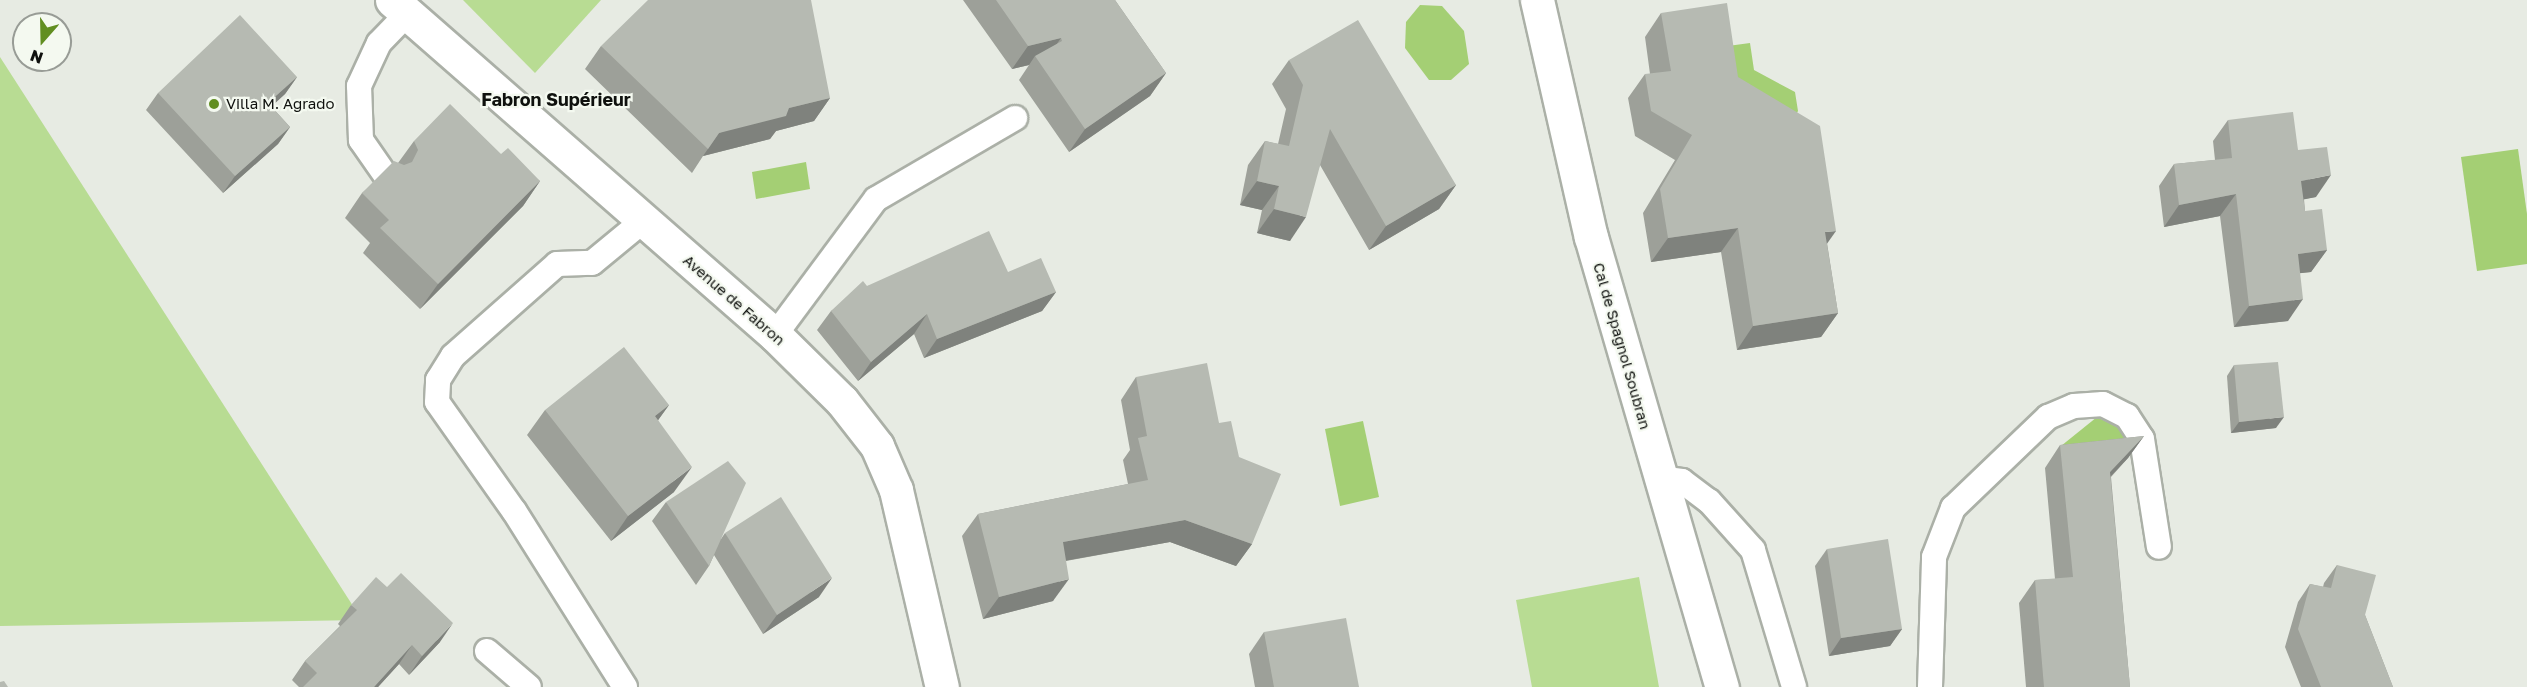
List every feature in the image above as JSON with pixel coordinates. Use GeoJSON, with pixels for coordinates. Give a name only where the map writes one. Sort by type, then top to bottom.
{"type":"FeatureCollection","features":[{"type":"Feature","properties":{"kind":"street","name":"Cal de Spagnol Soubran"},"geometry":{"type":"LineString","coordinates":[[1537,0],[1591,237],[1659,478],[1722,687]]}},
{"type":"Feature","properties":{"kind":"street","name":"Avenue de Fabron"},"geometry":{"type":"LineString","coordinates":[[400,7],[775,335],[842,401],[878,446],[909,531],[942,687]]}},
{"type":"Feature","properties":{"kind":"lane"},"geometry":{"type":"LineString","coordinates":[[386,177],[361,140],[358,86],[400,7]]}},
{"type":"Feature","properties":{"kind":"lane"},"geometry":{"type":"LineString","coordinates":[[775,335],[876,199],[1015,118]]}},
{"type":"Feature","properties":{"kind":"lane"},"geometry":{"type":"LineString","coordinates":[[625,687],[514,511],[437,402],[438,380],[453,356],[557,264],[592,263],[643,220]]}},
{"type":"Feature","properties":{"kind":"lane"},"geometry":{"type":"LineString","coordinates":[[1930,687],[1934,556],[1953,508],[2048,417],[2074,405],[2103,404],[2127,416],[2142,439],[2159,547]]}},
{"type":"Feature","properties":{"kind":"lane"},"geometry":{"type":"LineString","coordinates":[[1659,478],[1682,481],[1709,501],[1753,550],[1794,687]]}},
{"type":"Feature","properties":{"kind":"lane"},"geometry":{"type":"LineString","coordinates":[[487,651],[529,687]]}},
{"type":"Feature","properties":{"kind":"shaded area"},"geometry":{"type":"Polygon","coordinates":[[[463,0],[601,0],[535,73],[463,0]]]}},
{"type":"Feature","properties":{"kind":"shaded area"},"geometry":{"type":"Polygon","coordinates":[[[1420,5],[1442,6],[1464,31],[1469,64],[1451,80],[1429,80],[1405,48],[1406,22],[1420,5]]]}},
{"type":"Feature","properties":{"kind":"shaded area"},"geometry":{"type":"Polygon","coordinates":[[[1750,43],[1754,70],[1795,92],[1798,111],[1783,138],[1713,48],[1750,43]]]}},
{"type":"Feature","properties":{"kind":"shaded area"},"geometry":{"type":"Polygon","coordinates":[[[0,57],[362,620],[0,626],[0,57]]]}},
{"type":"Feature","properties":{"kind":"shaded area"},"geometry":{"type":"Polygon","coordinates":[[[2518,149],[2527,214],[2527,264],[2477,271],[2461,157],[2518,149]]]}},
{"type":"Feature","properties":{"kind":"shaded area"},"geometry":{"type":"Polygon","coordinates":[[[806,162],[810,189],[756,199],[752,172],[806,162]]]}},
{"type":"Feature","properties":{"kind":"shaded area"},"geometry":{"type":"Polygon","coordinates":[[[2097,417],[2130,433],[2126,458],[2061,446],[2097,417]]]}},
{"type":"Feature","properties":{"kind":"shaded area"},"geometry":{"type":"Polygon","coordinates":[[[1363,421],[1379,497],[1340,506],[1325,429],[1363,421]]]}},
{"type":"Feature","properties":{"kind":"shaded area"},"geometry":{"type":"Polygon","coordinates":[[[1639,577],[1659,687],[1532,687],[1516,600],[1639,577]]]}},
{"type":"Feature","properties":{"kind":"building"},"geometry":{"type":"Polygon","coordinates":[[[648,0],[811,0],[830,98],[789,108],[786,116],[719,133],[708,149],[601,46],[648,0]]]}},
{"type":"Feature","properties":{"kind":"building"},"geometry":{"type":"Polygon","coordinates":[[[996,0],[1115,0],[1166,73],[1085,129],[1035,56],[1062,41],[1061,38],[1028,46],[996,0]]]}},
{"type":"Feature","properties":{"kind":"building"},"geometry":{"type":"Polygon","coordinates":[[[1727,3],[1738,77],[1820,126],[1836,231],[1825,232],[1838,313],[1753,326],[1738,228],[1668,238],[1660,189],[1692,135],[1651,111],[1645,74],[1671,71],[1661,13],[1727,3]]]}},
{"type":"Feature","properties":{"kind":"building","name":"Villa M. Agrado"},"geometry":{"type":"Polygon","coordinates":[[[240,15],[297,77],[268,103],[290,127],[235,176],[158,93],[240,15]]]}},
{"type":"Feature","properties":{"kind":"building"},"geometry":{"type":"Polygon","coordinates":[[[1358,20],[1456,185],[1386,226],[1330,129],[1306,217],[1274,209],[1279,186],[1257,181],[1265,141],[1289,146],[1303,85],[1289,60],[1358,20]]]}},
{"type":"Feature","properties":{"kind":"building"},"geometry":{"type":"Polygon","coordinates":[[[450,104],[501,154],[508,148],[540,181],[438,284],[380,228],[389,220],[362,193],[394,161],[404,165],[412,162],[418,150],[414,141],[450,104]]]}},
{"type":"Feature","properties":{"kind":"building"},"geometry":{"type":"Polygon","coordinates":[[[2293,112],[2298,150],[2327,147],[2331,175],[2301,181],[2305,211],[2322,209],[2327,250],[2298,254],[2303,299],[2249,306],[2236,194],[2179,205],[2174,164],[2232,158],[2228,120],[2293,112]]]}},
{"type":"Feature","properties":{"kind":"building"},"geometry":{"type":"Polygon","coordinates":[[[989,231],[1008,272],[1041,258],[1056,292],[937,339],[927,314],[871,362],[831,311],[863,281],[867,286],[989,231]]]}},
{"type":"Feature","properties":{"kind":"building"},"geometry":{"type":"Polygon","coordinates":[[[624,347],[669,405],[655,416],[692,467],[628,516],[545,410],[624,347]]]}},
{"type":"Feature","properties":{"kind":"building"},"geometry":{"type":"Polygon","coordinates":[[[2278,362],[2284,417],[2239,422],[2234,365],[2278,362]]]}},
{"type":"Feature","properties":{"kind":"building"},"geometry":{"type":"Polygon","coordinates":[[[1207,363],[1219,423],[1231,421],[1239,457],[1281,474],[1252,544],[1185,520],[1063,542],[1069,579],[999,597],[978,514],[1148,480],[1138,438],[1147,436],[1136,377],[1207,363]]]}},
{"type":"Feature","properties":{"kind":"building"},"geometry":{"type":"Polygon","coordinates":[[[2144,436],[2110,472],[2130,687],[2044,687],[2035,580],[2073,577],[2060,445],[2144,436]]]}},
{"type":"Feature","properties":{"kind":"building"},"geometry":{"type":"Polygon","coordinates":[[[728,461],[746,483],[709,566],[666,502],[728,461]]]}},
{"type":"Feature","properties":{"kind":"building"},"geometry":{"type":"Polygon","coordinates":[[[781,497],[832,578],[777,615],[725,533],[781,497]]]}},
{"type":"Feature","properties":{"kind":"building"},"geometry":{"type":"Polygon","coordinates":[[[1888,539],[1902,629],[1841,638],[1827,549],[1888,539]]]}},
{"type":"Feature","properties":{"kind":"building"},"geometry":{"type":"Polygon","coordinates":[[[2337,565],[2376,575],[2365,615],[2393,687],[2321,687],[2298,629],[2310,584],[2331,588],[2337,565]]]}},
{"type":"Feature","properties":{"kind":"building"},"geometry":{"type":"Polygon","coordinates":[[[401,573],[453,623],[422,656],[412,645],[374,687],[303,687],[317,673],[305,661],[357,610],[351,605],[376,577],[387,587],[401,573]]]}},
{"type":"Feature","properties":{"kind":"building"},"geometry":{"type":"Polygon","coordinates":[[[1346,618],[1359,687],[1274,687],[1264,632],[1346,618]]]}},
{"type":"Feature","properties":{"kind":"building"},"geometry":{"type":"Polygon","coordinates":[[[4,681],[8,687],[0,687],[0,682],[4,681]]]}},
{"type":"Feature","properties":{"kind":"place","name":"Villa M. Agrado"},"geometry":{"type":"Point","coordinates":[214,104]}},
{"type":"Feature","properties":{"kind":"district","name":"Fabron Supérieur"},"geometry":{"type":"Point","coordinates":[556,99]}}]}
